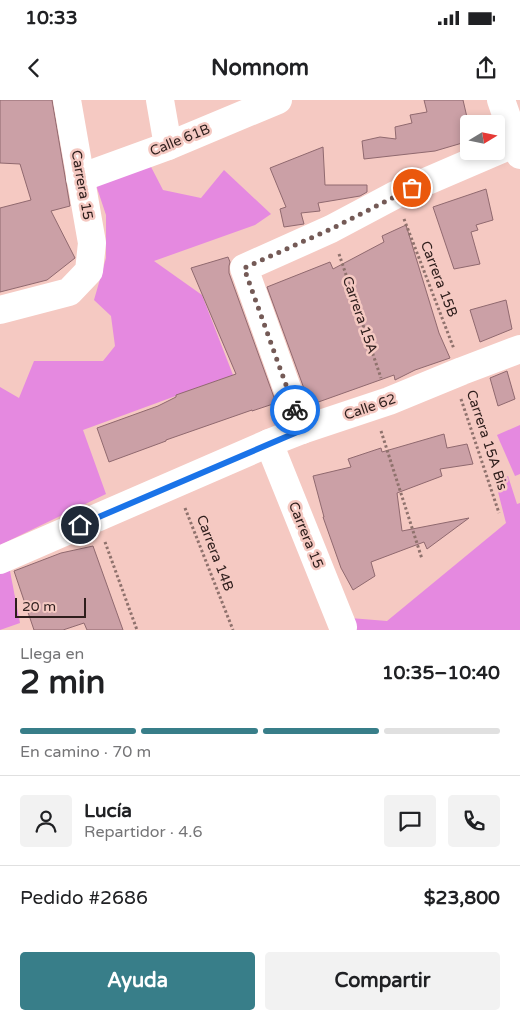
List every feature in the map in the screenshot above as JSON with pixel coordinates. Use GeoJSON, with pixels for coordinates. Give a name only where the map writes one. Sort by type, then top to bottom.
{"type":"FeatureCollection","features":[{"type":"Feature","properties":{"kind":"street","name":"Carrera 15"},"geometry":{"type":"LineString","coordinates":[[0,310],[69,292],[88,271],[92,242],[67,100]]}},
{"type":"Feature","properties":{"kind":"street"},"geometry":{"type":"LineString","coordinates":[[160,100],[168,146]]}},
{"type":"Feature","properties":{"kind":"street","name":"Calle 61B"},"geometry":{"type":"LineString","coordinates":[[80,178],[168,146],[278,100]]}},
{"type":"Feature","properties":{"kind":"street"},"geometry":{"type":"LineString","coordinates":[[302,430],[244,268],[331,229],[395,196],[518,149],[501,100]]}},
{"type":"Feature","properties":{"kind":"street","name":"Calle 62"},"geometry":{"type":"LineString","coordinates":[[0,560],[269,443],[381,404],[520,350]]}},
{"type":"Feature","properties":{"kind":"street","name":"Carrera 15"},"geometry":{"type":"LineString","coordinates":[[269,443],[343,627]]}},
{"type":"Feature","properties":{"kind":"path","name":"Carrera 15B"},"geometry":{"type":"LineString","coordinates":[[395,196],[458,373]]}},
{"type":"Feature","properties":{"kind":"path","name":"Carrera 15A"},"geometry":{"type":"LineString","coordinates":[[331,229],[381,404],[422,559]]}},
{"type":"Feature","properties":{"kind":"path","name":"Carrera 15A Bis"},"geometry":{"type":"LineString","coordinates":[[458,373],[499,513]]}},
{"type":"Feature","properties":{"kind":"path","name":"Carrera 14B"},"geometry":{"type":"LineString","coordinates":[[176,484],[233,630]]}},
{"type":"Feature","properties":{"kind":"path"},"geometry":{"type":"LineString","coordinates":[[96,518],[137,630]]}},
{"type":"Feature","properties":{"kind":"shaded area"},"geometry":{"type":"Polygon","coordinates":[[[149,163],[163,190],[201,198],[224,170],[271,214],[255,225],[154,261],[202,295],[233,375],[83,430],[106,494],[0,545],[0,387],[19,398],[34,361],[103,361],[115,346],[111,316],[94,300],[106,258],[106,215],[95,182],[149,163]]]}},
{"type":"Feature","properties":{"kind":"shaded area"},"geometry":{"type":"Polygon","coordinates":[[[520,425],[520,474],[515,476],[497,435],[520,425]]]}},
{"type":"Feature","properties":{"kind":"shaded area"},"geometry":{"type":"Polygon","coordinates":[[[508,476],[517,504],[520,503],[520,630],[352,630],[350,618],[387,621],[506,523],[496,484],[508,476]]]}},
{"type":"Feature","properties":{"kind":"shaded area"},"geometry":{"type":"Polygon","coordinates":[[[9,566],[20,623],[0,630],[0,570],[9,566]]]}},
{"type":"Feature","properties":{"kind":"building"},"geometry":{"type":"Polygon","coordinates":[[[0,100],[52,100],[70,206],[51,211],[75,258],[47,280],[0,292],[0,208],[31,200],[20,164],[0,163],[0,100]]]}},
{"type":"Feature","properties":{"kind":"building"},"geometry":{"type":"Polygon","coordinates":[[[424,100],[463,100],[466,115],[460,115],[460,144],[435,151],[364,159],[362,141],[380,137],[396,139],[395,127],[412,123],[410,115],[427,112],[424,100]]]}},
{"type":"Feature","properties":{"kind":"building"},"geometry":{"type":"Polygon","coordinates":[[[323,147],[325,185],[367,185],[367,192],[360,196],[318,203],[320,211],[301,213],[304,224],[284,227],[280,209],[286,207],[270,168],[323,147]]]}},
{"type":"Feature","properties":{"kind":"building"},"geometry":{"type":"Polygon","coordinates":[[[486,189],[493,220],[476,225],[478,230],[471,232],[480,264],[454,269],[433,207],[486,189]]]}},
{"type":"Feature","properties":{"kind":"building"},"geometry":{"type":"Polygon","coordinates":[[[406,225],[439,333],[450,358],[415,370],[395,380],[394,375],[310,405],[267,287],[330,262],[333,269],[384,242],[382,236],[406,225]]]}},
{"type":"Feature","properties":{"kind":"building"},"geometry":{"type":"Polygon","coordinates":[[[228,257],[230,262],[229,273],[276,403],[166,440],[109,462],[97,428],[158,406],[176,397],[176,395],[236,374],[191,268],[228,257]]]}},
{"type":"Feature","properties":{"kind":"building"},"geometry":{"type":"Polygon","coordinates":[[[506,300],[512,329],[480,342],[470,310],[506,300]]]}},
{"type":"Feature","properties":{"kind":"building"},"geometry":{"type":"Polygon","coordinates":[[[507,371],[515,399],[498,406],[490,378],[507,371]]]}},
{"type":"Feature","properties":{"kind":"building"},"geometry":{"type":"Polygon","coordinates":[[[444,434],[447,448],[467,444],[473,464],[440,469],[442,476],[397,493],[402,531],[469,518],[427,549],[424,542],[371,562],[375,576],[353,590],[341,568],[323,517],[313,476],[351,467],[348,459],[381,448],[382,452],[444,434]]]}},
{"type":"Feature","properties":{"kind":"building"},"geometry":{"type":"Polygon","coordinates":[[[93,546],[123,630],[87,630],[84,623],[63,630],[34,630],[14,571],[61,553],[93,546]]]}},
{"type":"Feature","properties":{"kind":"way so far"},"geometry":{"type":"LineString","coordinates":[[295,410],[244,268],[331,229],[412,188]]}},
{"type":"Feature","properties":{"kind":"route"},"geometry":{"type":"LineString","coordinates":[[80,525],[302,430],[295,410]]}}]}
